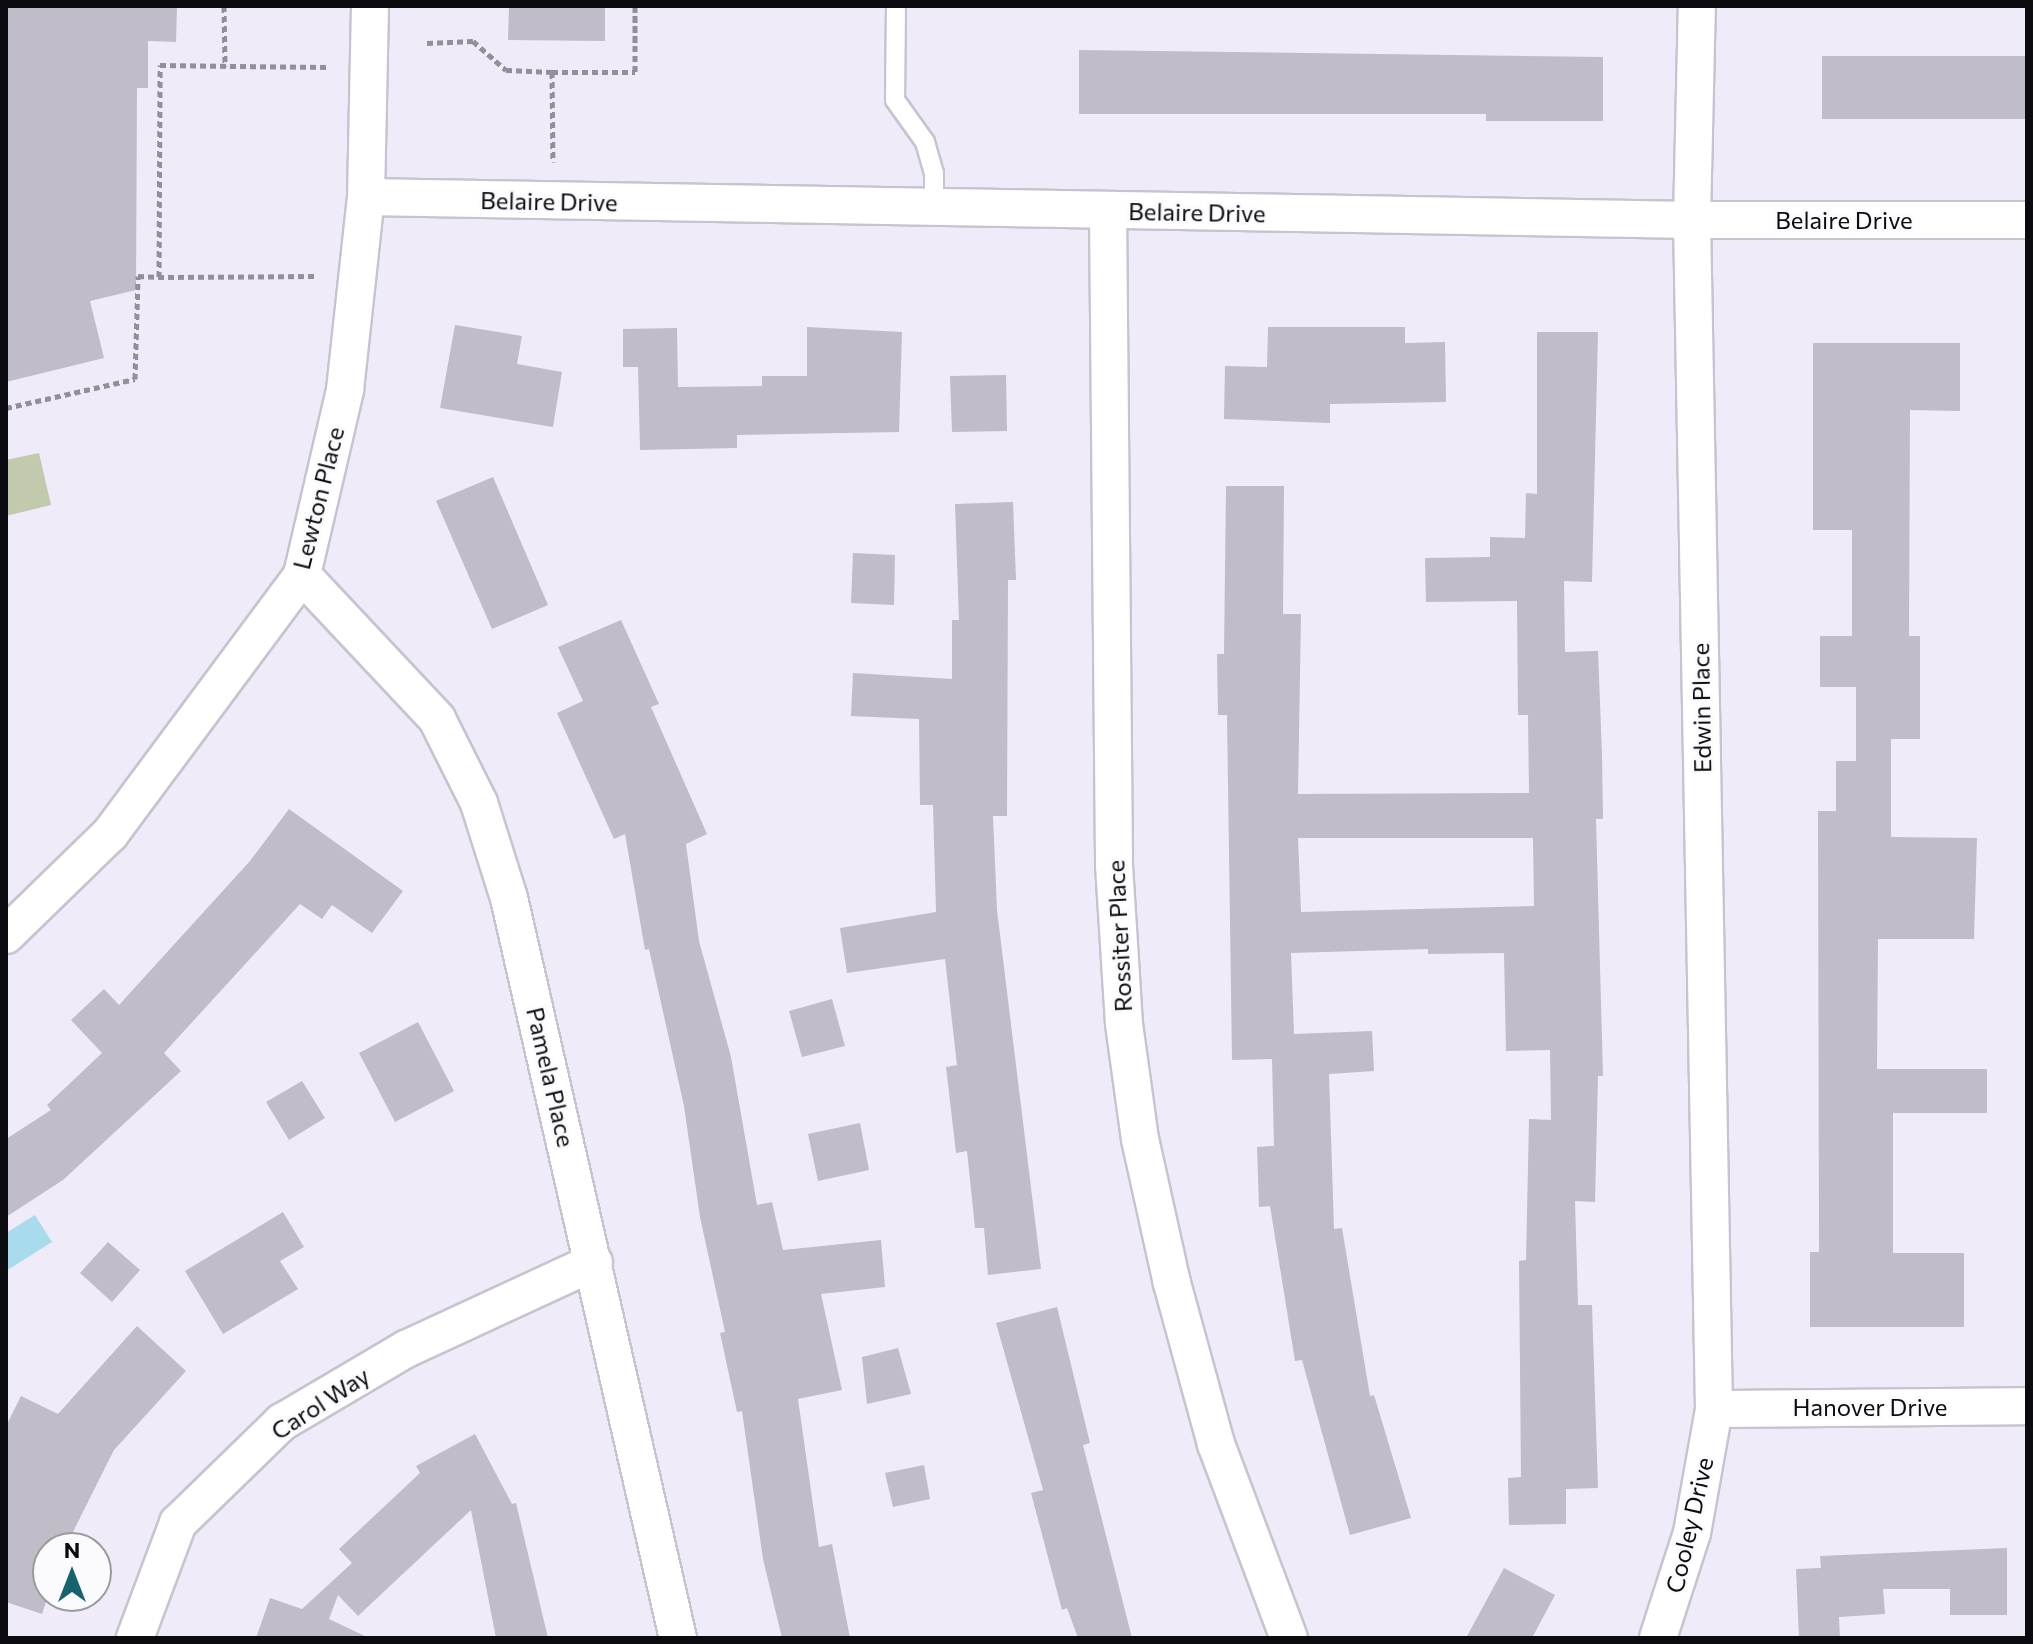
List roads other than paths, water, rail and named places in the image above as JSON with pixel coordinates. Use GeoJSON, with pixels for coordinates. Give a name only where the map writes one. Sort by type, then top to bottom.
{"type":"FeatureCollection","features":[{"type":"Feature","properties":{"kind":"street","name":"Lewton Place"},"geometry":{"type":"LineString","coordinates":[[6,935],[110,834],[302,575],[345,390],[366,197],[370,6]]}},
{"type":"Feature","properties":{"kind":"street","name":"Edwin Place"},"geometry":{"type":"LineString","coordinates":[[1697,6],[1692,220],[1714,1409]]}},
{"type":"Feature","properties":{"kind":"street","name":"Belaire Drive"},"geometry":{"type":"LineString","coordinates":[[366,197],[1692,220],[2027,220]]}},
{"type":"Feature","properties":{"kind":"street","name":"Rossiter Place"},"geometry":{"type":"LineString","coordinates":[[1108,211],[1114,865],[1124,1024],[1140,1139],[1172,1283],[1216,1444],[1289,1638]]}},
{"type":"Feature","properties":{"kind":"street","name":"Pamela Place"},"geometry":{"type":"LineString","coordinates":[[302,575],[437,719],[479,803],[509,898],[594,1262],[627,1432],[678,1638]]}},
{"type":"Feature","properties":{"kind":"street","name":"Carol Way"},"geometry":{"type":"LineString","coordinates":[[135,1638],[178,1523],[282,1422],[406,1349],[594,1262]]}},
{"type":"Feature","properties":{"kind":"street","name":"Hanover Drive"},"geometry":{"type":"LineString","coordinates":[[1714,1409],[2027,1406]]}},
{"type":"Feature","properties":{"kind":"street","name":"Cooley Drive"},"geometry":{"type":"LineString","coordinates":[[1658,1638],[1692,1533],[1714,1409]]}},
{"type":"Feature","properties":{"kind":"lane"},"geometry":{"type":"LineString","coordinates":[[896,6],[895,100],[925,142],[934,173],[934,208]]}},
{"type":"Feature","properties":{"kind":"water"},"geometry":{"type":"Polygon","coordinates":[[[35,1215],[52,1242],[6,1271],[6,1233],[35,1215]]]}}]}
